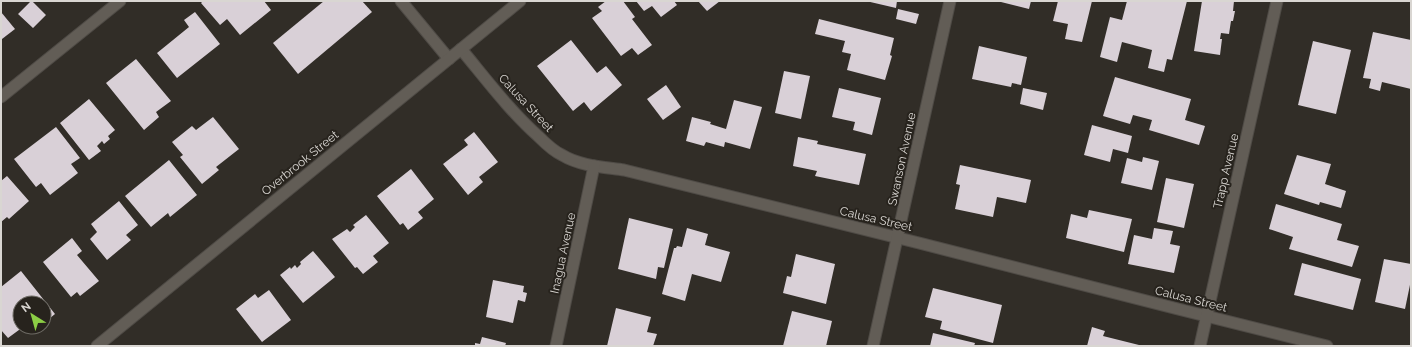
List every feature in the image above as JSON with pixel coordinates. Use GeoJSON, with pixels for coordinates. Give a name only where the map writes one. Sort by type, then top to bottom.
{"type":"FeatureCollection","features":[{"type":"Feature","properties":{"kind":"street"},"geometry":{"type":"LineString","coordinates":[[1,97],[120,1]]}},
{"type":"Feature","properties":{"kind":"street"},"geometry":{"type":"LineString","coordinates":[[401,1],[448,59]]}},
{"type":"Feature","properties":{"kind":"street","name":"Overbrook Street"},"geometry":{"type":"LineString","coordinates":[[97,346],[520,1]]}},
{"type":"Feature","properties":{"kind":"street","name":"Swanson Avenue"},"geometry":{"type":"LineString","coordinates":[[873,346],[950,1]]}},
{"type":"Feature","properties":{"kind":"street","name":"Trapp Avenue"},"geometry":{"type":"LineString","coordinates":[[1200,346],[1277,1]]}},
{"type":"Feature","properties":{"kind":"street","name":"Calusa Street"},"geometry":{"type":"LineString","coordinates":[[461,49],[520,119],[547,144],[562,155],[594,166],[624,170],[1327,346]]}},
{"type":"Feature","properties":{"kind":"street","name":"Inagua Avenue"},"geometry":{"type":"LineString","coordinates":[[556,346],[594,166]]}},
{"type":"Feature","properties":{"kind":"building"},"geometry":{"type":"Polygon","coordinates":[[[29,1],[32,1],[46,15],[33,28],[18,14],[30,2],[29,1]]]}},
{"type":"Feature","properties":{"kind":"building"},"geometry":{"type":"Polygon","coordinates":[[[203,1],[264,1],[271,10],[240,35],[227,19],[220,25],[201,3],[203,1]]]}},
{"type":"Feature","properties":{"kind":"building"},"geometry":{"type":"Polygon","coordinates":[[[324,1],[362,1],[372,12],[298,74],[273,43],[324,1]]]}},
{"type":"Feature","properties":{"kind":"building"},"geometry":{"type":"Polygon","coordinates":[[[606,1],[623,1],[635,17],[632,19],[652,45],[638,55],[632,48],[621,56],[592,18],[602,11],[598,7],[606,1]]]}},
{"type":"Feature","properties":{"kind":"building"},"geometry":{"type":"Polygon","coordinates":[[[636,1],[674,1],[677,5],[661,17],[652,6],[644,11],[636,1]]]}},
{"type":"Feature","properties":{"kind":"building"},"geometry":{"type":"Polygon","coordinates":[[[698,1],[720,1],[707,11],[698,1]]]}},
{"type":"Feature","properties":{"kind":"building"},"geometry":{"type":"Polygon","coordinates":[[[866,1],[897,1],[896,8],[866,1]]]}},
{"type":"Feature","properties":{"kind":"building"},"geometry":{"type":"Polygon","coordinates":[[[997,1],[1031,1],[1029,9],[997,1]]]}},
{"type":"Feature","properties":{"kind":"building"},"geometry":{"type":"Polygon","coordinates":[[[1058,1],[1092,1],[1082,42],[1065,39],[1068,24],[1053,21],[1058,1]]]}},
{"type":"Feature","properties":{"kind":"building"},"geometry":{"type":"Polygon","coordinates":[[[1127,1],[1187,1],[1172,60],[1167,59],[1164,72],[1148,68],[1152,50],[1122,42],[1117,62],[1100,57],[1110,17],[1122,20],[1127,1]]]}},
{"type":"Feature","properties":{"kind":"building"},"geometry":{"type":"Polygon","coordinates":[[[1202,1],[1234,1],[1233,11],[1235,11],[1233,21],[1231,21],[1229,34],[1221,33],[1220,39],[1222,39],[1220,55],[1194,51],[1202,1]]]}},
{"type":"Feature","properties":{"kind":"building"},"geometry":{"type":"Polygon","coordinates":[[[898,9],[919,14],[916,24],[896,19],[898,9]]]}},
{"type":"Feature","properties":{"kind":"building"},"geometry":{"type":"Polygon","coordinates":[[[1,12],[15,29],[2,39],[1,38],[1,12]]]}},
{"type":"Feature","properties":{"kind":"building"},"geometry":{"type":"Polygon","coordinates":[[[195,12],[220,44],[177,78],[157,53],[189,27],[184,20],[195,12]]]}},
{"type":"Feature","properties":{"kind":"building"},"geometry":{"type":"Polygon","coordinates":[[[819,19],[894,38],[890,55],[892,56],[885,80],[847,70],[851,54],[842,52],[845,41],[815,34],[819,19]]]}},
{"type":"Feature","properties":{"kind":"building"},"geometry":{"type":"Polygon","coordinates":[[[1373,32],[1411,40],[1411,89],[1382,82],[1380,91],[1369,88],[1371,79],[1363,78],[1373,32]]]}},
{"type":"Feature","properties":{"kind":"building"},"geometry":{"type":"Polygon","coordinates":[[[571,40],[597,73],[606,66],[622,85],[591,111],[584,102],[573,111],[537,66],[571,40]]]}},
{"type":"Feature","properties":{"kind":"building"},"geometry":{"type":"Polygon","coordinates":[[[1313,41],[1351,50],[1336,114],[1298,105],[1313,41]]]}},
{"type":"Feature","properties":{"kind":"building"},"geometry":{"type":"Polygon","coordinates":[[[979,46],[1027,57],[1021,85],[1012,83],[1011,87],[972,79],[979,46]]]}},
{"type":"Feature","properties":{"kind":"building"},"geometry":{"type":"Polygon","coordinates":[[[136,59],[171,101],[156,112],[159,117],[144,130],[106,83],[136,59]]]}},
{"type":"Feature","properties":{"kind":"building"},"geometry":{"type":"Polygon","coordinates":[[[784,71],[810,76],[801,119],[775,113],[784,71]]]}},
{"type":"Feature","properties":{"kind":"building"},"geometry":{"type":"Polygon","coordinates":[[[1115,77],[1191,99],[1185,120],[1205,126],[1199,145],[1149,130],[1152,120],[1133,115],[1130,124],[1103,116],[1115,77]]]}},
{"type":"Feature","properties":{"kind":"building"},"geometry":{"type":"Polygon","coordinates":[[[666,85],[681,107],[663,120],[647,99],[666,85]]]}},
{"type":"Feature","properties":{"kind":"building"},"geometry":{"type":"Polygon","coordinates":[[[839,88],[881,98],[872,135],[853,130],[855,122],[832,117],[839,88]]]}},
{"type":"Feature","properties":{"kind":"building"},"geometry":{"type":"Polygon","coordinates":[[[1023,88],[1047,93],[1043,110],[1020,104],[1023,88]]]}},
{"type":"Feature","properties":{"kind":"building"},"geometry":{"type":"Polygon","coordinates":[[[89,99],[115,130],[108,136],[110,139],[104,144],[102,141],[97,146],[101,151],[89,160],[60,123],[89,99]]]}},
{"type":"Feature","properties":{"kind":"building"},"geometry":{"type":"Polygon","coordinates":[[[734,100],[762,107],[750,149],[725,142],[724,147],[706,142],[704,146],[686,141],[692,117],[711,122],[710,124],[726,129],[734,100]]]}},
{"type":"Feature","properties":{"kind":"building"},"geometry":{"type":"Polygon","coordinates":[[[213,117],[239,149],[216,167],[219,170],[202,184],[180,157],[183,155],[172,142],[192,126],[196,130],[213,117]]]}},
{"type":"Feature","properties":{"kind":"building"},"geometry":{"type":"Polygon","coordinates":[[[1092,125],[1132,136],[1128,153],[1113,149],[1110,162],[1084,155],[1092,125]]]}},
{"type":"Feature","properties":{"kind":"building"},"geometry":{"type":"Polygon","coordinates":[[[56,127],[80,158],[71,164],[78,173],[50,195],[41,183],[36,187],[14,159],[56,127]]]}},
{"type":"Feature","properties":{"kind":"building"},"geometry":{"type":"Polygon","coordinates":[[[474,132],[498,162],[479,177],[483,182],[468,195],[443,164],[468,145],[464,140],[474,132]]]}},
{"type":"Feature","properties":{"kind":"building"},"geometry":{"type":"Polygon","coordinates":[[[798,137],[818,141],[817,144],[866,154],[859,185],[815,176],[817,171],[793,166],[798,137]]]}},
{"type":"Feature","properties":{"kind":"building"},"geometry":{"type":"Polygon","coordinates":[[[1297,155],[1331,164],[1325,184],[1346,191],[1341,208],[1320,202],[1319,205],[1284,194],[1297,155]]]}},
{"type":"Feature","properties":{"kind":"building"},"geometry":{"type":"Polygon","coordinates":[[[1143,157],[1159,161],[1152,190],[1121,183],[1127,158],[1142,162],[1143,157]]]}},
{"type":"Feature","properties":{"kind":"building"},"geometry":{"type":"Polygon","coordinates":[[[169,160],[197,195],[170,217],[168,213],[151,227],[125,196],[169,160]]]}},
{"type":"Feature","properties":{"kind":"building"},"geometry":{"type":"Polygon","coordinates":[[[960,165],[1031,180],[1026,203],[997,197],[993,217],[955,209],[960,185],[956,184],[960,165]]]}},
{"type":"Feature","properties":{"kind":"building"},"geometry":{"type":"Polygon","coordinates":[[[411,169],[434,199],[418,212],[423,218],[408,230],[403,223],[400,225],[377,196],[411,169]]]}},
{"type":"Feature","properties":{"kind":"building"},"geometry":{"type":"Polygon","coordinates":[[[7,176],[29,201],[9,219],[7,217],[1,222],[1,181],[7,176]]]}},
{"type":"Feature","properties":{"kind":"building"},"geometry":{"type":"Polygon","coordinates":[[[1166,178],[1194,184],[1184,228],[1157,222],[1166,178]]]}},
{"type":"Feature","properties":{"kind":"building"},"geometry":{"type":"Polygon","coordinates":[[[119,201],[138,225],[126,235],[131,240],[107,260],[90,239],[97,232],[91,224],[119,201]]]}},
{"type":"Feature","properties":{"kind":"building"},"geometry":{"type":"Polygon","coordinates":[[[1276,204],[1342,224],[1337,240],[1359,246],[1352,267],[1289,249],[1293,237],[1269,229],[1276,204]]]}},
{"type":"Feature","properties":{"kind":"building"},"geometry":{"type":"Polygon","coordinates":[[[1089,210],[1132,219],[1124,252],[1066,238],[1071,214],[1087,218],[1089,210]]]}},
{"type":"Feature","properties":{"kind":"building"},"geometry":{"type":"Polygon","coordinates":[[[366,215],[389,243],[373,256],[378,262],[363,274],[357,267],[355,268],[332,239],[347,229],[350,232],[355,227],[353,225],[366,215]]]}},
{"type":"Feature","properties":{"kind":"building"},"geometry":{"type":"Polygon","coordinates":[[[629,218],[673,229],[664,268],[658,267],[656,279],[618,269],[629,218]]]}},
{"type":"Feature","properties":{"kind":"building"},"geometry":{"type":"Polygon","coordinates":[[[687,228],[708,234],[705,245],[730,252],[721,282],[692,274],[685,301],[662,294],[674,248],[677,246],[682,247],[687,228]]]}},
{"type":"Feature","properties":{"kind":"building"},"geometry":{"type":"Polygon","coordinates":[[[1154,228],[1173,231],[1170,244],[1180,246],[1174,273],[1128,264],[1134,235],[1152,239],[1154,228]]]}},
{"type":"Feature","properties":{"kind":"building"},"geometry":{"type":"Polygon","coordinates":[[[72,238],[82,251],[77,255],[99,281],[80,296],[77,292],[71,297],[43,262],[72,238]]]}},
{"type":"Feature","properties":{"kind":"building"},"geometry":{"type":"Polygon","coordinates":[[[313,251],[335,277],[303,303],[280,275],[290,267],[291,269],[295,265],[297,268],[301,264],[300,262],[313,251]]]}},
{"type":"Feature","properties":{"kind":"building"},"geometry":{"type":"Polygon","coordinates":[[[796,254],[835,264],[826,304],[783,293],[787,276],[791,277],[796,254]]]}},
{"type":"Feature","properties":{"kind":"building"},"geometry":{"type":"Polygon","coordinates":[[[1384,259],[1411,264],[1411,280],[1405,309],[1375,302],[1384,259]]]}},
{"type":"Feature","properties":{"kind":"building"},"geometry":{"type":"Polygon","coordinates":[[[1302,263],[1361,279],[1353,310],[1294,295],[1302,263]]]}},
{"type":"Feature","properties":{"kind":"building"},"geometry":{"type":"Polygon","coordinates":[[[21,271],[40,295],[12,295],[12,335],[8,338],[1,330],[1,287],[21,271]]]}},
{"type":"Feature","properties":{"kind":"building"},"geometry":{"type":"Polygon","coordinates":[[[493,280],[524,286],[523,292],[527,293],[525,302],[518,300],[513,323],[486,317],[493,280]]]}},
{"type":"Feature","properties":{"kind":"building"},"geometry":{"type":"Polygon","coordinates":[[[933,288],[1002,305],[993,343],[940,329],[942,321],[925,317],[933,288]]]}},
{"type":"Feature","properties":{"kind":"building"},"geometry":{"type":"Polygon","coordinates":[[[269,290],[291,320],[262,342],[236,309],[255,294],[258,298],[269,290]]]}},
{"type":"Feature","properties":{"kind":"building"},"geometry":{"type":"Polygon","coordinates":[[[616,308],[651,317],[647,332],[657,334],[653,346],[607,346],[616,308]]]}},
{"type":"Feature","properties":{"kind":"building"},"geometry":{"type":"Polygon","coordinates":[[[792,311],[832,321],[826,346],[783,346],[792,311]]]}},
{"type":"Feature","properties":{"kind":"building"},"geometry":{"type":"Polygon","coordinates":[[[1092,327],[1105,331],[1103,336],[1143,346],[1087,346],[1092,327]]]}},
{"type":"Feature","properties":{"kind":"building"},"geometry":{"type":"Polygon","coordinates":[[[933,333],[975,343],[974,346],[930,346],[933,333]]]}},
{"type":"Feature","properties":{"kind":"building"},"geometry":{"type":"Polygon","coordinates":[[[482,337],[506,343],[505,346],[475,346],[475,343],[480,344],[482,337]]]}}]}
